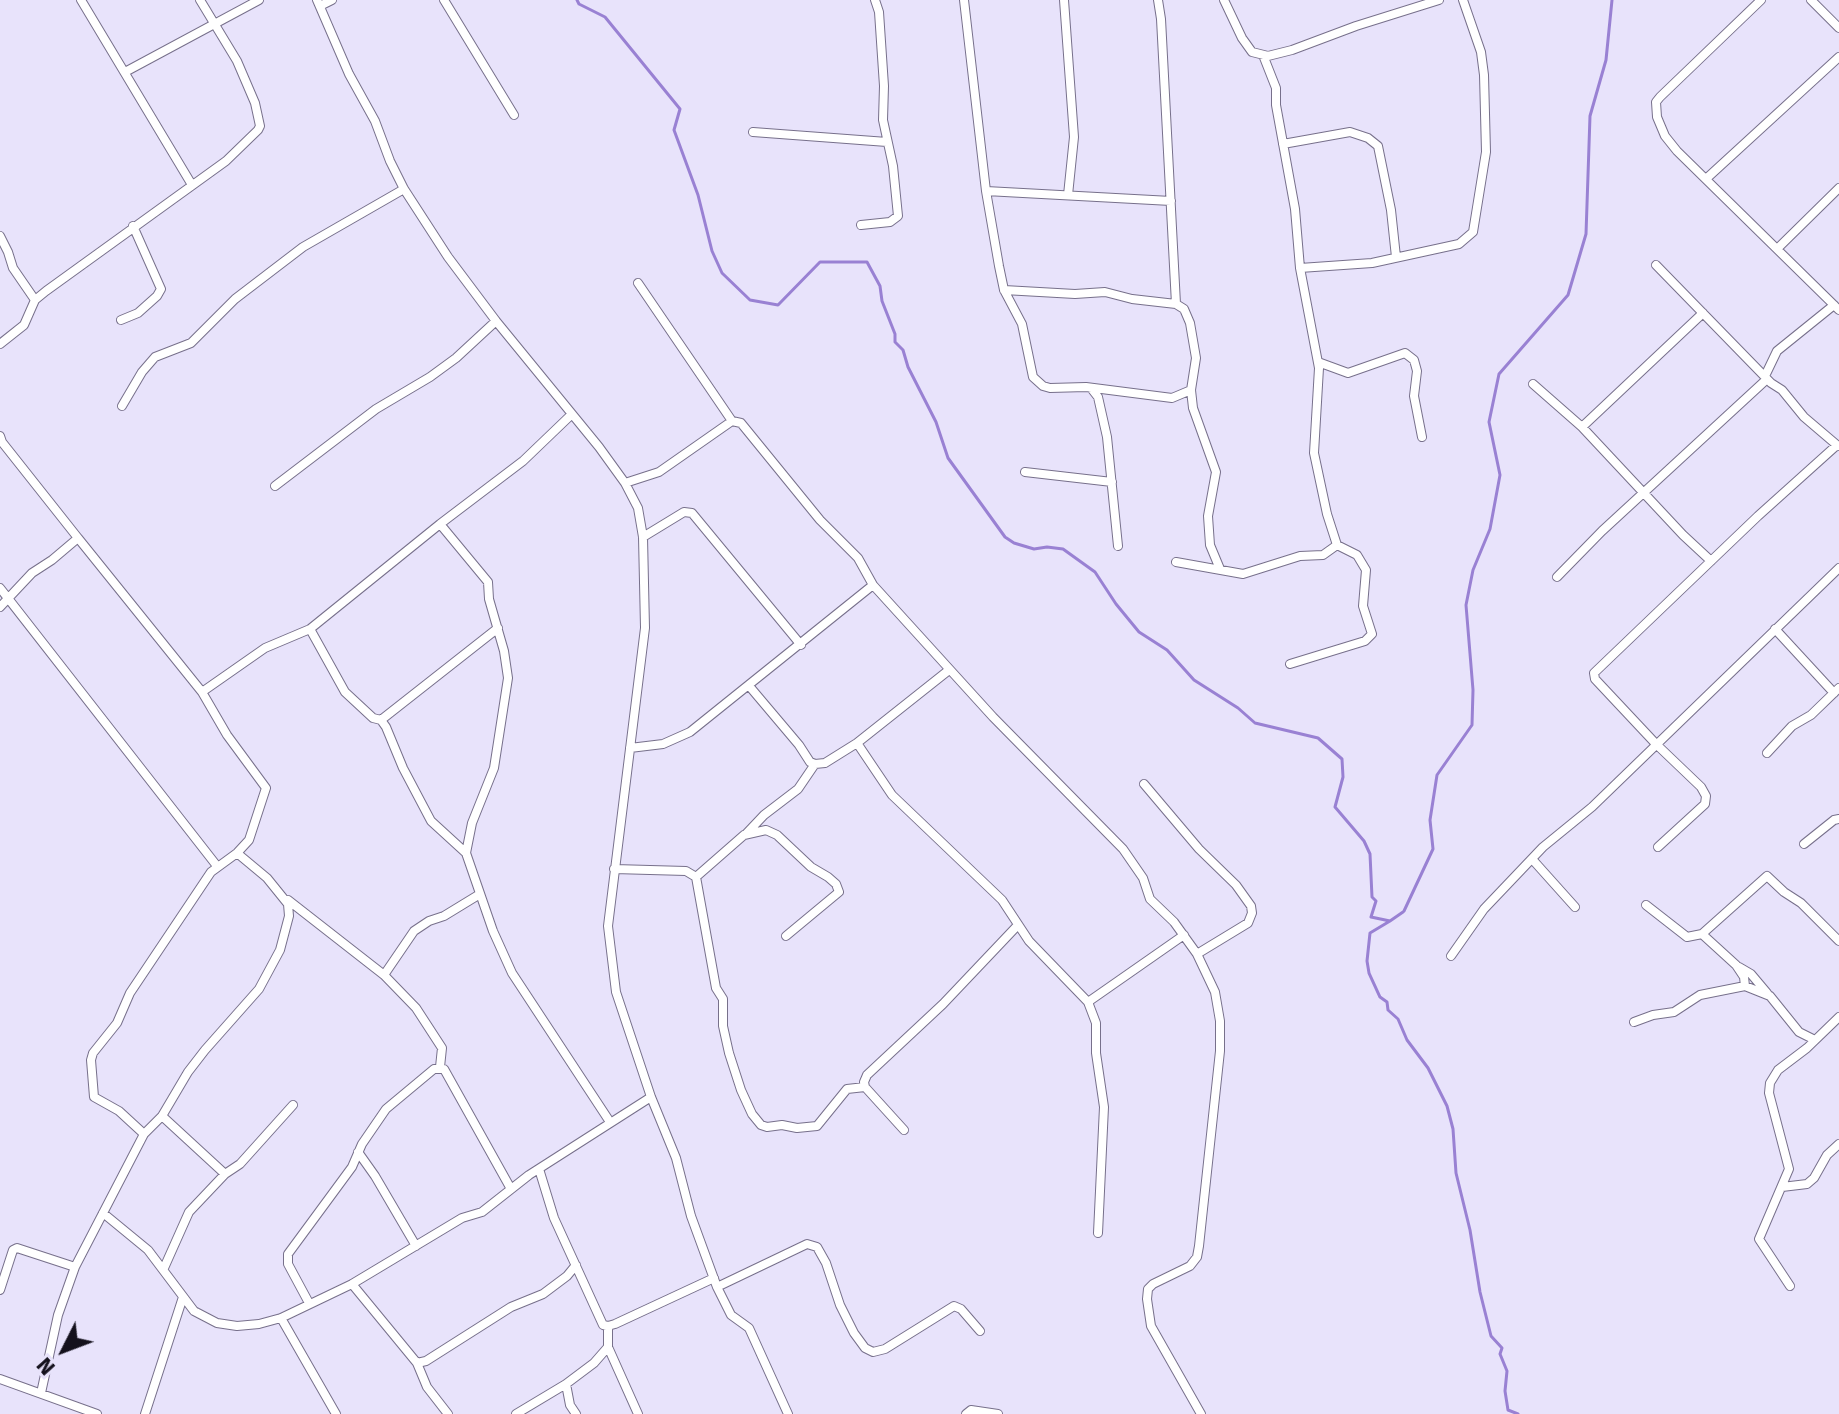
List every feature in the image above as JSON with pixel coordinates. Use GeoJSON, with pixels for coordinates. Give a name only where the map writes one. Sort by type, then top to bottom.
{"type":"FeatureCollection","features":[{"type":"Feature","properties":{"kind":"street"},"geometry":{"type":"LineString","coordinates":[[81,0],[192,185]]}},
{"type":"Feature","properties":{"kind":"street"},"geometry":{"type":"LineString","coordinates":[[0,344],[24,325],[35,300],[226,161],[260,126],[255,103],[237,61],[200,0]]}},
{"type":"Feature","properties":{"kind":"street"},"geometry":{"type":"LineString","coordinates":[[125,72],[259,0]]}},
{"type":"Feature","properties":{"kind":"street"},"geometry":{"type":"LineString","coordinates":[[332,0],[319,3],[404,189],[448,257],[625,483],[638,508],[643,537],[645,628],[608,926],[616,992],[651,1097],[676,1158],[691,1216],[715,1282],[731,1315],[749,1328],[788,1414]]}},
{"type":"Feature","properties":{"kind":"street"},"geometry":{"type":"LineString","coordinates":[[444,0],[514,115]]}},
{"type":"Feature","properties":{"kind":"street"},"geometry":{"type":"LineString","coordinates":[[861,225],[890,222],[898,216],[893,166],[883,120],[884,86],[879,12],[875,0]]}},
{"type":"Feature","properties":{"kind":"street"},"geometry":{"type":"LineString","coordinates":[[964,0],[986,191],[1004,290],[1022,324],[1030,369],[1038,383],[1050,388],[1091,388],[1172,398],[1191,390]]}},
{"type":"Feature","properties":{"kind":"street"},"geometry":{"type":"LineString","coordinates":[[1064,0],[1074,137],[1068,195]]}},
{"type":"Feature","properties":{"kind":"street"},"geometry":{"type":"LineString","coordinates":[[1158,0],[1176,304]]}},
{"type":"Feature","properties":{"kind":"street"},"geometry":{"type":"LineString","coordinates":[[1224,0],[1252,52],[1268,56],[1439,0]]}},
{"type":"Feature","properties":{"kind":"street"},"geometry":{"type":"LineString","coordinates":[[1300,268],[1372,263],[1459,244],[1473,232],[1486,152],[1484,75],[1481,52],[1463,0]]}},
{"type":"Feature","properties":{"kind":"street"},"geometry":{"type":"LineString","coordinates":[[1557,577],[1766,377],[1777,351],[1836,308],[1677,151],[1665,136],[1657,117],[1656,102],[1761,0]]}},
{"type":"Feature","properties":{"kind":"street"},"geometry":{"type":"LineString","coordinates":[[1811,0],[1839,28]]}},
{"type":"Feature","properties":{"kind":"street"},"geometry":{"type":"LineString","coordinates":[[1263,55],[1276,88],[1295,209],[1300,268],[1318,362],[1314,453],[1337,545],[1357,555],[1366,570],[1363,606],[1372,634],[1365,641],[1290,664]]}},
{"type":"Feature","properties":{"kind":"street"},"geometry":{"type":"LineString","coordinates":[[1707,178],[1839,57]]}},
{"type":"Feature","properties":{"kind":"street"},"geometry":{"type":"LineString","coordinates":[[753,132],[887,142]]}},
{"type":"Feature","properties":{"kind":"street"},"geometry":{"type":"LineString","coordinates":[[1283,144],[1350,132],[1368,138],[1378,146],[1391,210],[1396,257]]}},
{"type":"Feature","properties":{"kind":"street"},"geometry":{"type":"LineString","coordinates":[[1778,248],[1839,188]]}},
{"type":"Feature","properties":{"kind":"street"},"geometry":{"type":"LineString","coordinates":[[122,406],[142,372],[155,357],[191,343],[235,299],[303,247],[404,189]]}},
{"type":"Feature","properties":{"kind":"street"},"geometry":{"type":"LineString","coordinates":[[986,191],[1171,201]]}},
{"type":"Feature","properties":{"kind":"street"},"geometry":{"type":"LineString","coordinates":[[121,320],[138,313],[161,289],[133,226]]}},
{"type":"Feature","properties":{"kind":"street"},"geometry":{"type":"LineString","coordinates":[[0,236],[13,268],[35,300]]}},
{"type":"Feature","properties":{"kind":"street"},"geometry":{"type":"LineString","coordinates":[[1656,265],[1786,394],[1804,417],[1838,446],[1594,673],[1595,679],[1656,744],[1701,787],[1706,801],[1658,847]]}},
{"type":"Feature","properties":{"kind":"street"},"geometry":{"type":"LineString","coordinates":[[638,283],[732,421],[741,423],[820,520],[858,558],[873,585],[949,670],[1123,849],[1143,878],[1150,899],[1184,935],[1197,954],[1215,992],[1220,1051],[1199,1246],[1197,1257],[1190,1266],[1153,1284],[1148,1289],[1147,1299],[1151,1326],[1201,1414]]}},
{"type":"Feature","properties":{"kind":"street"},"geometry":{"type":"LineString","coordinates":[[1004,290],[1075,294],[1105,292],[1132,299],[1176,304],[1186,312],[1196,358],[1191,390],[1193,408],[1216,472],[1208,516],[1210,545],[1220,569]]}},
{"type":"Feature","properties":{"kind":"street"},"geometry":{"type":"LineString","coordinates":[[1582,427],[1703,313]]}},
{"type":"Feature","properties":{"kind":"street"},"geometry":{"type":"LineString","coordinates":[[275,486],[376,409],[456,358],[496,321]]}},
{"type":"Feature","properties":{"kind":"street"},"geometry":{"type":"LineString","coordinates":[[1318,362],[1348,373],[1405,353],[1414,360],[1417,371],[1414,396],[1422,437]]}},
{"type":"Feature","properties":{"kind":"street"},"geometry":{"type":"LineString","coordinates":[[1533,384],[1582,427],[1711,561]]}},
{"type":"Feature","properties":{"kind":"street"},"geometry":{"type":"LineString","coordinates":[[1091,388],[1098,397],[1107,437],[1118,546]]}},
{"type":"Feature","properties":{"kind":"street"},"geometry":{"type":"LineString","coordinates":[[202,692],[265,648],[310,629],[523,461],[572,414]]}},
{"type":"Feature","properties":{"kind":"street"},"geometry":{"type":"LineString","coordinates":[[625,483],[659,472],[732,421]]}},
{"type":"Feature","properties":{"kind":"street"},"geometry":{"type":"LineString","coordinates":[[0,436],[202,692],[227,735],[266,788],[254,832],[237,853],[217,866],[178,918],[130,993],[117,1023],[93,1053],[94,1097],[119,1111],[144,1134]]}},
{"type":"Feature","properties":{"kind":"street"},"geometry":{"type":"LineString","coordinates":[[1025,472],[1112,482]]}},
{"type":"Feature","properties":{"kind":"street"},"geometry":{"type":"LineString","coordinates":[[643,537],[684,512],[692,513],[801,645]]}},
{"type":"Feature","properties":{"kind":"street"},"geometry":{"type":"LineString","coordinates":[[440,524],[488,582],[489,599],[508,678],[494,768],[472,823],[466,853]]}},
{"type":"Feature","properties":{"kind":"street"},"geometry":{"type":"LineString","coordinates":[[0,607],[32,573],[78,538]]}},
{"type":"Feature","properties":{"kind":"street"},"geometry":{"type":"LineString","coordinates":[[1176,562],[1220,569],[1236,575],[1300,556],[1323,555],[1337,545]]}},
{"type":"Feature","properties":{"kind":"street"},"geometry":{"type":"LineString","coordinates":[[1451,956],[1484,909],[1532,859],[1592,807],[1839,568]]}},
{"type":"Feature","properties":{"kind":"street"},"geometry":{"type":"LineString","coordinates":[[630,748],[679,739],[750,687],[873,585]]}},
{"type":"Feature","properties":{"kind":"street"},"geometry":{"type":"LineString","coordinates":[[0,588],[217,866]]}},
{"type":"Feature","properties":{"kind":"street"},"geometry":{"type":"LineString","coordinates":[[381,720],[498,628]]}},
{"type":"Feature","properties":{"kind":"street"},"geometry":{"type":"LineString","coordinates":[[310,629],[345,692],[373,718],[381,720],[431,821],[466,853],[493,931],[512,973],[610,1122]]}},
{"type":"Feature","properties":{"kind":"street"},"geometry":{"type":"LineString","coordinates":[[1767,753],[1792,726],[1811,715],[1837,691],[1775,629]]}},
{"type":"Feature","properties":{"kind":"street"},"geometry":{"type":"LineString","coordinates":[[750,687],[810,762],[815,764],[825,763],[857,743],[949,670]]}},
{"type":"Feature","properties":{"kind":"street"},"geometry":{"type":"LineString","coordinates":[[857,743],[892,795],[1002,900],[1029,941],[1088,1002],[1096,1023],[1096,1053],[1104,1107],[1098,1233]]}},
{"type":"Feature","properties":{"kind":"street"},"geometry":{"type":"LineString","coordinates":[[696,877],[764,815],[798,789],[815,764]]}},
{"type":"Feature","properties":{"kind":"street"},"geometry":{"type":"LineString","coordinates":[[1144,784],[1199,849],[1236,885],[1251,906],[1248,923],[1197,954]]}},
{"type":"Feature","properties":{"kind":"street"},"geometry":{"type":"LineString","coordinates":[[1804,844],[1839,819]]}},
{"type":"Feature","properties":{"kind":"street"},"geometry":{"type":"LineString","coordinates":[[744,835],[766,830],[777,835],[811,867],[836,884],[839,892],[786,936]]}},
{"type":"Feature","properties":{"kind":"street"},"geometry":{"type":"LineString","coordinates":[[237,853],[258,869],[284,898],[384,975],[416,1008],[442,1048],[440,1067],[451,1080],[511,1189]]}},
{"type":"Feature","properties":{"kind":"street"},"geometry":{"type":"LineString","coordinates":[[1532,859],[1575,907]]}},
{"type":"Feature","properties":{"kind":"street"},"geometry":{"type":"LineString","coordinates":[[614,869],[686,871],[696,877],[716,988],[723,999],[723,1026],[729,1053],[741,1090],[758,1122],[767,1127],[817,1126],[847,1089],[865,1087]]}},
{"type":"Feature","properties":{"kind":"street"},"geometry":{"type":"LineString","coordinates":[[1646,905],[1687,937],[1702,934],[1767,876],[1801,903],[1839,941]]}},
{"type":"Feature","properties":{"kind":"street"},"geometry":{"type":"LineString","coordinates":[[384,975],[414,931],[480,894]]}},
{"type":"Feature","properties":{"kind":"street"},"geometry":{"type":"LineString","coordinates":[[41,1393],[58,1315],[75,1267],[144,1134],[162,1116],[205,1050],[259,989],[280,950],[286,931],[289,910],[284,898]]}},
{"type":"Feature","properties":{"kind":"street"},"geometry":{"type":"LineString","coordinates":[[904,1130],[865,1087],[867,1075],[943,1004],[1017,926]]}},
{"type":"Feature","properties":{"kind":"street"},"geometry":{"type":"LineString","coordinates":[[1702,934],[1736,965],[1751,974],[1799,1032],[1815,1040]]}},
{"type":"Feature","properties":{"kind":"street"},"geometry":{"type":"LineString","coordinates":[[1088,1002],[1184,935]]}},
{"type":"Feature","properties":{"kind":"street"},"geometry":{"type":"LineString","coordinates":[[1736,965],[1744,977],[1745,986]]}},
{"type":"Feature","properties":{"kind":"street"},"geometry":{"type":"LineString","coordinates":[[1634,1022],[1674,1012],[1700,995],[1745,986],[1770,996]]}},
{"type":"Feature","properties":{"kind":"street"},"geometry":{"type":"LineString","coordinates":[[1790,1286],[1759,1239],[1789,1169],[1769,1093],[1770,1083],[1778,1070],[1839,1017]]}},
{"type":"Feature","properties":{"kind":"street"},"geometry":{"type":"LineString","coordinates":[[309,1303],[286,1258],[352,1167],[358,1152],[386,1109],[419,1079],[440,1067]]}},
{"type":"Feature","properties":{"kind":"street"},"geometry":{"type":"LineString","coordinates":[[103,1213],[135,1238],[164,1268],[194,1311],[217,1323],[251,1326],[281,1318],[352,1284],[462,1218],[482,1212],[539,1169],[651,1097]]}},
{"type":"Feature","properties":{"kind":"street"},"geometry":{"type":"LineString","coordinates":[[164,1268],[189,1212],[225,1174],[240,1164],[293,1105]]}},
{"type":"Feature","properties":{"kind":"street"},"geometry":{"type":"LineString","coordinates":[[162,1116],[225,1174]]}},
{"type":"Feature","properties":{"kind":"street"},"geometry":{"type":"LineString","coordinates":[[1782,1187],[1807,1184],[1827,1155],[1839,1144]]}},
{"type":"Feature","properties":{"kind":"street"},"geometry":{"type":"LineString","coordinates":[[358,1152],[416,1246]]}},
{"type":"Feature","properties":{"kind":"street"},"geometry":{"type":"LineString","coordinates":[[539,1169],[554,1218],[599,1322],[608,1326],[807,1244],[817,1247],[826,1263],[840,1305],[865,1348],[873,1352],[885,1349],[954,1306],[961,1309],[980,1331]]}},
{"type":"Feature","properties":{"kind":"street"},"geometry":{"type":"LineString","coordinates":[[0,1290],[17,1248],[75,1267]]}},
{"type":"Feature","properties":{"kind":"street"},"geometry":{"type":"LineString","coordinates":[[417,1363],[426,1361],[511,1307],[543,1294],[576,1265]]}},
{"type":"Feature","properties":{"kind":"street"},"geometry":{"type":"LineString","coordinates":[[352,1284],[417,1363],[427,1387],[448,1414]]}},
{"type":"Feature","properties":{"kind":"street"},"geometry":{"type":"LineString","coordinates":[[145,1414],[183,1297]]}},
{"type":"Feature","properties":{"kind":"street"},"geometry":{"type":"LineString","coordinates":[[281,1318],[331,1413]]}},
{"type":"Feature","properties":{"kind":"street"},"geometry":{"type":"LineString","coordinates":[[608,1326],[608,1347],[638,1414]]}},
{"type":"Feature","properties":{"kind":"street"},"geometry":{"type":"LineString","coordinates":[[516,1414],[566,1384],[594,1363],[608,1347]]}},
{"type":"Feature","properties":{"kind":"street"},"geometry":{"type":"LineString","coordinates":[[0,1379],[97,1414]]}},
{"type":"Feature","properties":{"kind":"street"},"geometry":{"type":"LineString","coordinates":[[566,1384],[570,1405],[576,1414]]}},
{"type":"Feature","properties":{"kind":"street"},"geometry":{"type":"LineString","coordinates":[[966,1414],[971,1410],[998,1414]]}},
{"type":"Feature","properties":{"kind":"waterway"},"geometry":{"type":"LineString","coordinates":[[577,0],[605,17],[680,109],[674,130],[698,195],[712,251],[722,273],[750,300],[778,305],[820,262],[867,262],[880,286],[895,342],[903,350],[908,367],[936,422],[948,458],[1005,537],[1034,549],[1063,549],[1095,572],[1139,632],[1167,650],[1194,680],[1238,708],[1255,723],[1318,738],[1342,759],[1343,777],[1335,807],[1364,841],[1370,854],[1372,897],[1376,901],[1371,917],[1390,921],[1403,912],[1390,921],[1370,933],[1369,973],[1380,997],[1387,1002],[1388,1010],[1398,1019],[1407,1040],[1428,1068],[1447,1106],[1453,1129],[1456,1173],[1470,1230],[1480,1292],[1491,1336],[1502,1348],[1500,1354],[1507,1371],[1505,1391],[1508,1410],[1518,1414]]}},
{"type":"Feature","properties":{"kind":"waterway"},"geometry":{"type":"LineString","coordinates":[[1404,911],[1433,849],[1430,820],[1437,775],[1472,725],[1473,690],[1466,605],[1473,570],[1490,529],[1500,475],[1489,422],[1499,374],[1568,295],[1586,234],[1590,116],[1606,60],[1612,0]]}}]}
